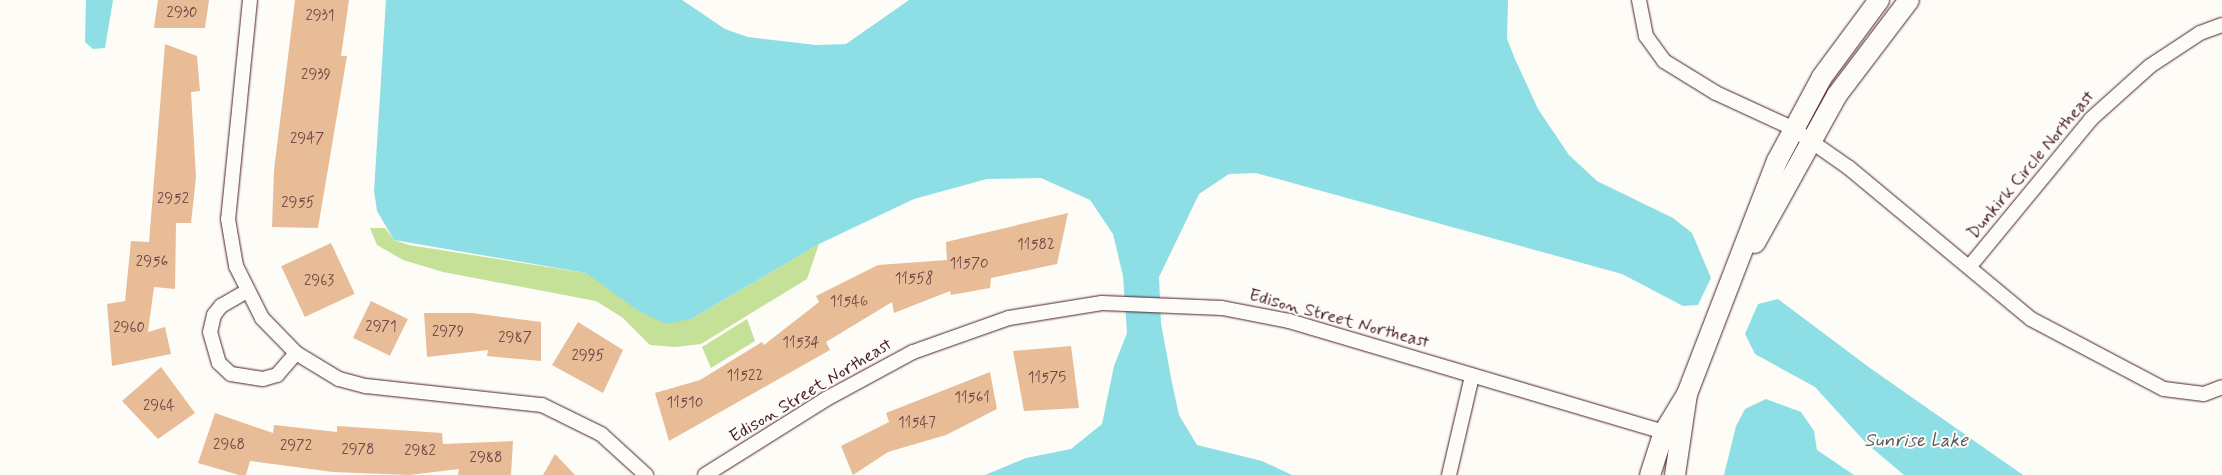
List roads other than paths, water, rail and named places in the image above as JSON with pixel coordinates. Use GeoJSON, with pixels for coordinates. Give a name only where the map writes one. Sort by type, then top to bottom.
{"type":"FeatureCollection","features":[{"type":"Feature","properties":{"kind":"street"},"geometry":{"type":"LineString","coordinates":[[250,0],[228,197],[230,242],[247,291],[262,318],[296,353],[339,379],[366,386],[542,405],[601,434],[646,475]]}},
{"type":"Feature","properties":{"kind":"street","name":"Dunkirk Circle Northeast"},"geometry":{"type":"LineString","coordinates":[[1639,0],[1646,36],[1664,61],[1716,93],[1792,128],[1811,144],[1848,167],[1970,266],[2031,320],[2164,389],[2204,394],[2222,387]]}},
{"type":"Feature","properties":{"kind":"street"},"geometry":{"type":"LineString","coordinates":[[1676,475],[1688,394],[1707,342],[1744,255],[1792,128],[1822,77],[1879,0]]}},
{"type":"Feature","properties":{"kind":"street"},"geometry":{"type":"LineString","coordinates":[[1744,255],[1758,241],[1837,95],[1909,0]]}},
{"type":"Feature","properties":{"kind":"street","name":"Dunkirk Circle Northeast"},"geometry":{"type":"LineString","coordinates":[[1970,266],[2097,113],[2163,57],[2222,25]]}},
{"type":"Feature","properties":{"kind":"street"},"geometry":{"type":"LineString","coordinates":[[247,291],[220,306],[214,315],[210,332],[219,363],[231,374],[263,379],[277,375],[296,353]]}},
{"type":"Feature","properties":{"kind":"street","name":"Edison Street Northeast"},"geometry":{"type":"LineString","coordinates":[[706,475],[826,399],[913,352],[1009,318],[1102,303],[1187,305],[1289,321],[1664,432]]}},
{"type":"Feature","properties":{"kind":"street"},"geometry":{"type":"LineString","coordinates":[[1449,475],[1472,376]]}},
{"type":"Feature","properties":{"kind":"street"},"geometry":{"type":"LineString","coordinates":[[1650,475],[1664,432],[1688,394]]}},
{"type":"Feature","properties":{"kind":"water"},"geometry":{"type":"Polygon","coordinates":[[[86,0],[113,0],[105,48],[93,49],[85,42],[86,0]]]}},
{"type":"Feature","properties":{"kind":"water"},"geometry":{"type":"Polygon","coordinates":[[[386,0],[682,0],[725,29],[748,37],[816,45],[846,44],[909,0],[1508,0],[1507,39],[1538,109],[1569,155],[1597,181],[1673,218],[1692,233],[1711,278],[1698,305],[1683,306],[1622,274],[1256,173],[1229,174],[1199,194],[1159,277],[1161,323],[1171,378],[1179,415],[1197,445],[1262,461],[1292,475],[985,475],[1026,458],[1071,449],[1102,424],[1114,366],[1127,333],[1123,276],[1113,234],[1090,200],[1041,178],[987,179],[914,199],[819,244],[691,319],[666,324],[637,310],[586,273],[394,240],[377,211],[374,191],[386,0]]]}},
{"type":"Feature","properties":{"kind":"water","name":"Sunrise Lake"},"geometry":{"type":"Polygon","coordinates":[[[1778,299],[1870,368],[2023,475],[1904,475],[1866,443],[1815,387],[1755,354],[1745,334],[1758,304],[1778,299]]]}},
{"type":"Feature","properties":{"kind":"water"},"geometry":{"type":"Polygon","coordinates":[[[1766,399],[1801,412],[1814,431],[1817,450],[1854,475],[1724,475],[1736,426],[1745,409],[1766,399]]]}}]}
